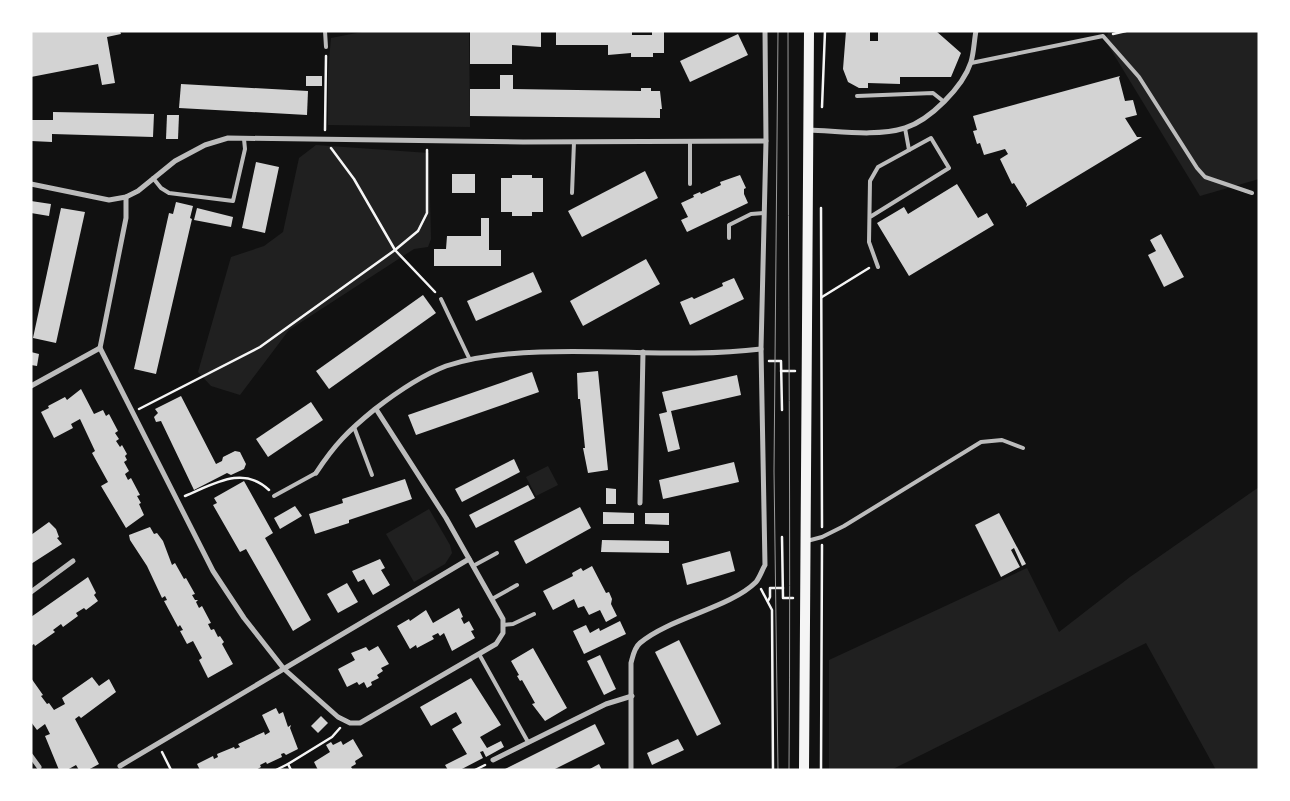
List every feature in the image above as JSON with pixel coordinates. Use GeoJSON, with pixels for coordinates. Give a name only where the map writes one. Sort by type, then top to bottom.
{"type":"FeatureCollection","features":[{"type":"Feature","properties":{"kind":"main road"},"geometry":{"type":"LineString","coordinates":[[804,770],[809,31]]}},
{"type":"Feature","properties":{"kind":"street"},"geometry":{"type":"LineString","coordinates":[[631,770],[631,664],[634,651],[640,643],[744,591],[757,581],[765,565],[761,350],[766,141],[765,31]]}},
{"type":"Feature","properties":{"kind":"street"},"geometry":{"type":"LineString","coordinates":[[809,130],[875,132],[905,128],[929,115],[954,91],[971,63],[976,31]]}},
{"type":"Feature","properties":{"kind":"street"},"geometry":{"type":"LineString","coordinates":[[31,184],[109,200],[126,197],[138,191],[175,161],[205,145],[228,138],[574,142],[766,141]]}},
{"type":"Feature","properties":{"kind":"street"},"geometry":{"type":"LineString","coordinates":[[126,197],[126,218],[100,348],[213,571],[244,618],[284,670],[338,717],[346,721],[360,723],[496,644],[503,633],[503,619],[492,599],[418,473],[376,409]]}},
{"type":"Feature","properties":{"kind":"street"},"geometry":{"type":"LineString","coordinates":[[31,386],[100,348]]}},
{"type":"Feature","properties":{"kind":"street"},"geometry":{"type":"LineString","coordinates":[[316,473],[343,436],[376,409],[420,378],[447,366],[470,360],[516,353],[761,350]]}},
{"type":"Feature","properties":{"kind":"street"},"geometry":{"type":"LineString","coordinates":[[640,503],[643,352]]}},
{"type":"Feature","properties":{"kind":"street"},"geometry":{"type":"LineString","coordinates":[[120,766],[469,559]]}},
{"type":"Feature","properties":{"kind":"street"},"geometry":{"type":"LineString","coordinates":[[31,592],[74,561]]}},
{"type":"Feature","properties":{"kind":"street"},"geometry":{"type":"LineString","coordinates":[[493,760],[606,704],[632,696]]}},
{"type":"Feature","properties":{"kind":"street"},"geometry":{"type":"LineString","coordinates":[[31,756],[39,767]]}},
{"type":"Feature","properties":{"kind":"lane"},"geometry":{"type":"LineString","coordinates":[[325,31],[326,47]]}},
{"type":"Feature","properties":{"kind":"lane"},"geometry":{"type":"LineString","coordinates":[[971,63],[1103,36],[1139,77],[1205,177],[1252,193]]}},
{"type":"Feature","properties":{"kind":"lane"},"geometry":{"type":"LineString","coordinates":[[856,96],[933,93],[943,101]]}},
{"type":"Feature","properties":{"kind":"lane"},"geometry":{"type":"LineString","coordinates":[[905,128],[909,150]]}},
{"type":"Feature","properties":{"kind":"lane"},"geometry":{"type":"LineString","coordinates":[[153,178],[161,188],[169,193],[233,201],[244,149],[244,138]]}},
{"type":"Feature","properties":{"kind":"lane"},"geometry":{"type":"LineString","coordinates":[[870,217],[948,168],[931,138],[878,167],[872,173],[870,181],[869,242],[878,264]]}},
{"type":"Feature","properties":{"kind":"lane"},"geometry":{"type":"LineString","coordinates":[[572,193],[574,142]]}},
{"type":"Feature","properties":{"kind":"lane"},"geometry":{"type":"LineString","coordinates":[[690,142],[690,184]]}},
{"type":"Feature","properties":{"kind":"lane"},"geometry":{"type":"LineString","coordinates":[[729,238],[729,225],[750,214],[764,213]]}},
{"type":"Feature","properties":{"kind":"lane"},"geometry":{"type":"LineString","coordinates":[[441,299],[470,360]]}},
{"type":"Feature","properties":{"kind":"lane"},"geometry":{"type":"LineString","coordinates":[[354,427],[358,433],[372,475]]}},
{"type":"Feature","properties":{"kind":"lane"},"geometry":{"type":"LineString","coordinates":[[805,541],[822,537],[844,526],[981,442],[1002,440],[1023,448]]}},
{"type":"Feature","properties":{"kind":"lane"},"geometry":{"type":"LineString","coordinates":[[274,496],[316,473]]}},
{"type":"Feature","properties":{"kind":"lane"},"geometry":{"type":"LineString","coordinates":[[473,566],[497,552]]}},
{"type":"Feature","properties":{"kind":"lane"},"geometry":{"type":"LineString","coordinates":[[492,599],[517,585]]}},
{"type":"Feature","properties":{"kind":"lane"},"geometry":{"type":"LineString","coordinates":[[503,625],[513,624],[534,614]]}},
{"type":"Feature","properties":{"kind":"lane"},"geometry":{"type":"LineString","coordinates":[[479,654],[528,742]]}},
{"type":"Feature","properties":{"kind":"path"},"geometry":{"type":"LineString","coordinates":[[821,130],[825,31]]}},
{"type":"Feature","properties":{"kind":"path"},"geometry":{"type":"LineString","coordinates":[[326,47],[324,139],[354,179],[395,250],[441,299]]}},
{"type":"Feature","properties":{"kind":"path"},"geometry":{"type":"LineString","coordinates":[[133,412],[260,347],[395,250],[418,231],[428,214],[427,141]]}},
{"type":"Feature","properties":{"kind":"path"},"geometry":{"type":"LineString","coordinates":[[821,199],[821,770]]}},
{"type":"Feature","properties":{"kind":"path"},"geometry":{"type":"LineString","coordinates":[[822,297],[878,264]]}},
{"type":"Feature","properties":{"kind":"path"},"geometry":{"type":"LineString","coordinates":[[781,361],[782,410]]}},
{"type":"Feature","properties":{"kind":"path"},"geometry":{"type":"LineString","coordinates":[[177,500],[223,480],[246,477],[260,481],[274,496]]}},
{"type":"Feature","properties":{"kind":"path"},"geometry":{"type":"LineString","coordinates":[[767,601],[770,597],[770,588],[783,588],[782,537]]}},
{"type":"Feature","properties":{"kind":"path"},"geometry":{"type":"LineString","coordinates":[[757,581],[772,610],[773,770]]}},
{"type":"Feature","properties":{"kind":"path"},"geometry":{"type":"LineString","coordinates":[[276,770],[332,737],[346,721]]}},
{"type":"Feature","properties":{"kind":"path"},"geometry":{"type":"LineString","coordinates":[[158,744],[171,770]]}},
{"type":"Feature","properties":{"kind":"path"},"geometry":{"type":"LineString","coordinates":[[288,764],[291,770]]}},
{"type":"Feature","properties":{"kind":"shaded area"},"geometry":{"type":"Polygon","coordinates":[[[367,31],[469,31],[470,127],[328,125],[328,72],[331,38],[367,31]]]}},
{"type":"Feature","properties":{"kind":"shaded area"},"geometry":{"type":"Polygon","coordinates":[[[1109,31],[1259,31],[1259,179],[1200,196],[1105,40],[1109,31]]]}},
{"type":"Feature","properties":{"kind":"shaded area"},"geometry":{"type":"Polygon","coordinates":[[[316,145],[429,153],[431,239],[428,247],[414,249],[289,330],[240,395],[211,386],[198,372],[231,257],[264,246],[283,232],[299,158],[316,145]]]}},
{"type":"Feature","properties":{"kind":"shaded area"},"geometry":{"type":"Polygon","coordinates":[[[548,466],[558,485],[536,496],[526,477],[548,466]]]}},
{"type":"Feature","properties":{"kind":"shaded area"},"geometry":{"type":"Polygon","coordinates":[[[1259,487],[1259,770],[1216,770],[1146,643],[891,770],[829,770],[829,660],[1027,568],[1059,632],[1130,577],[1259,487]]]}},
{"type":"Feature","properties":{"kind":"shaded area"},"geometry":{"type":"Polygon","coordinates":[[[429,509],[450,545],[452,553],[445,564],[414,582],[386,534],[429,509]]]}},
{"type":"Feature","properties":{"kind":"building"},"geometry":{"type":"Polygon","coordinates":[[[31,31],[120,31],[121,34],[107,37],[115,83],[102,85],[98,64],[31,77],[31,31]]]}},
{"type":"Feature","properties":{"kind":"building"},"geometry":{"type":"Polygon","coordinates":[[[470,31],[541,31],[541,47],[512,45],[512,64],[470,64],[470,31]]]}},
{"type":"Feature","properties":{"kind":"building"},"geometry":{"type":"Polygon","coordinates":[[[556,31],[632,31],[632,35],[652,35],[652,31],[664,31],[664,53],[653,53],[653,57],[631,57],[631,53],[608,55],[608,45],[556,45],[556,31]]]}},
{"type":"Feature","properties":{"kind":"building"},"geometry":{"type":"Polygon","coordinates":[[[846,31],[870,31],[870,41],[878,41],[878,31],[936,31],[961,53],[951,77],[900,77],[900,84],[868,83],[868,88],[859,88],[848,82],[843,69],[846,31]]]}},
{"type":"Feature","properties":{"kind":"building"},"geometry":{"type":"Polygon","coordinates":[[[738,34],[748,55],[690,82],[680,61],[738,34]]]}},
{"type":"Feature","properties":{"kind":"building"},"geometry":{"type":"Polygon","coordinates":[[[500,75],[513,75],[513,89],[641,91],[641,88],[651,88],[651,91],[660,91],[662,109],[660,109],[660,118],[470,116],[470,89],[500,89],[500,75]]]}},
{"type":"Feature","properties":{"kind":"building"},"geometry":{"type":"Polygon","coordinates":[[[306,76],[322,76],[322,86],[306,86],[306,76]]]}},
{"type":"Feature","properties":{"kind":"building"},"geometry":{"type":"Polygon","coordinates":[[[1120,76],[1125,101],[1133,100],[1137,115],[1125,118],[1137,137],[1142,137],[1026,207],[1027,204],[1014,183],[1012,184],[1000,159],[1008,154],[1005,149],[984,155],[980,143],[977,144],[973,131],[977,130],[973,116],[1120,76]]]}},
{"type":"Feature","properties":{"kind":"building"},"geometry":{"type":"Polygon","coordinates":[[[181,84],[308,91],[307,115],[179,108],[181,84]]]}},
{"type":"Feature","properties":{"kind":"building"},"geometry":{"type":"Polygon","coordinates":[[[53,112],[154,114],[153,137],[52,134],[52,142],[31,141],[31,120],[53,120],[53,112]]]}},
{"type":"Feature","properties":{"kind":"building"},"geometry":{"type":"Polygon","coordinates":[[[167,115],[179,115],[178,139],[166,139],[167,115]]]}},
{"type":"Feature","properties":{"kind":"building"},"geometry":{"type":"Polygon","coordinates":[[[256,162],[279,167],[265,233],[242,228],[256,162]]]}},
{"type":"Feature","properties":{"kind":"building"},"geometry":{"type":"Polygon","coordinates":[[[645,171],[658,198],[582,237],[568,211],[645,171]]]}},
{"type":"Feature","properties":{"kind":"building"},"geometry":{"type":"Polygon","coordinates":[[[452,174],[475,174],[475,193],[452,193],[452,174]]]}},
{"type":"Feature","properties":{"kind":"building"},"geometry":{"type":"Polygon","coordinates":[[[512,175],[532,175],[532,178],[543,178],[543,212],[532,212],[532,216],[512,216],[512,212],[501,212],[501,178],[512,178],[512,175]]]}},
{"type":"Feature","properties":{"kind":"building"},"geometry":{"type":"Polygon","coordinates":[[[740,175],[746,188],[744,189],[744,194],[748,203],[687,232],[681,220],[688,217],[681,203],[694,197],[693,195],[700,192],[701,194],[721,185],[720,182],[740,175]]]}},
{"type":"Feature","properties":{"kind":"building"},"geometry":{"type":"Polygon","coordinates":[[[957,184],[978,218],[987,213],[994,225],[909,276],[877,223],[904,207],[908,214],[957,184]]]}},
{"type":"Feature","properties":{"kind":"building"},"geometry":{"type":"Polygon","coordinates":[[[31,201],[51,204],[49,216],[31,213],[31,201]]]}},
{"type":"Feature","properties":{"kind":"building"},"geometry":{"type":"Polygon","coordinates":[[[176,202],[193,206],[190,218],[192,219],[156,374],[134,369],[169,213],[173,214],[176,202]]]}},
{"type":"Feature","properties":{"kind":"building"},"geometry":{"type":"Polygon","coordinates":[[[61,208],[85,212],[56,343],[33,338],[61,208]]]}},
{"type":"Feature","properties":{"kind":"building"},"geometry":{"type":"Polygon","coordinates":[[[197,208],[233,217],[231,227],[194,220],[197,208]]]}},
{"type":"Feature","properties":{"kind":"building"},"geometry":{"type":"Polygon","coordinates":[[[481,218],[489,218],[489,250],[501,250],[501,266],[434,266],[434,249],[446,249],[447,236],[481,236],[481,218]]]}},
{"type":"Feature","properties":{"kind":"building"},"geometry":{"type":"Polygon","coordinates":[[[1161,234],[1184,277],[1164,287],[1148,255],[1156,251],[1150,240],[1161,234]]]}},
{"type":"Feature","properties":{"kind":"building"},"geometry":{"type":"Polygon","coordinates":[[[646,259],[660,284],[583,326],[570,301],[646,259]]]}},
{"type":"Feature","properties":{"kind":"building"},"geometry":{"type":"Polygon","coordinates":[[[533,272],[542,292],[476,321],[467,301],[533,272]]]}},
{"type":"Feature","properties":{"kind":"building"},"geometry":{"type":"Polygon","coordinates":[[[734,278],[744,299],[690,325],[680,302],[692,297],[694,299],[723,286],[722,283],[734,278]]]}},
{"type":"Feature","properties":{"kind":"building"},"geometry":{"type":"Polygon","coordinates":[[[423,295],[436,313],[329,389],[316,371],[423,295]]]}},
{"type":"Feature","properties":{"kind":"building"},"geometry":{"type":"Polygon","coordinates":[[[31,352],[39,354],[37,366],[31,365],[31,352]]]}},
{"type":"Feature","properties":{"kind":"building"},"geometry":{"type":"Polygon","coordinates":[[[598,371],[608,470],[588,473],[583,448],[585,448],[580,399],[578,399],[577,373],[598,371]]]}},
{"type":"Feature","properties":{"kind":"building"},"geometry":{"type":"Polygon","coordinates":[[[532,372],[539,392],[416,435],[408,415],[532,372]]]}},
{"type":"Feature","properties":{"kind":"building"},"geometry":{"type":"Polygon","coordinates":[[[737,375],[741,395],[671,411],[680,449],[668,452],[659,414],[667,412],[662,392],[737,375]]]}},
{"type":"Feature","properties":{"kind":"building"},"geometry":{"type":"Polygon","coordinates":[[[81,389],[94,414],[103,410],[106,416],[109,414],[118,431],[115,433],[119,439],[116,441],[120,447],[122,445],[127,454],[125,456],[127,460],[124,462],[129,471],[125,474],[128,480],[131,478],[140,495],[137,496],[144,515],[126,528],[101,486],[108,482],[92,453],[95,451],[80,419],[71,424],[73,428],[54,438],[41,412],[65,397],[67,400],[81,389]]]}},
{"type":"Feature","properties":{"kind":"building"},"geometry":{"type":"Polygon","coordinates":[[[181,396],[216,464],[222,461],[223,457],[235,451],[240,452],[246,464],[244,469],[231,475],[227,473],[194,490],[161,421],[156,422],[154,417],[158,413],[155,409],[181,396]]]}},
{"type":"Feature","properties":{"kind":"building"},"geometry":{"type":"Polygon","coordinates":[[[311,402],[323,420],[268,457],[256,439],[311,402]]]}},
{"type":"Feature","properties":{"kind":"building"},"geometry":{"type":"Polygon","coordinates":[[[514,459],[520,472],[462,502],[455,489],[514,459]]]}},
{"type":"Feature","properties":{"kind":"building"},"geometry":{"type":"Polygon","coordinates":[[[734,462],[739,482],[663,499],[659,480],[734,462]]]}},
{"type":"Feature","properties":{"kind":"building"},"geometry":{"type":"Polygon","coordinates":[[[405,479],[412,499],[349,520],[349,523],[315,534],[309,514],[343,503],[342,499],[405,479]]]}},
{"type":"Feature","properties":{"kind":"building"},"geometry":{"type":"Polygon","coordinates":[[[244,481],[273,533],[265,538],[311,620],[293,631],[246,549],[240,552],[213,505],[217,503],[214,498],[244,481]]]}},
{"type":"Feature","properties":{"kind":"building"},"geometry":{"type":"Polygon","coordinates":[[[528,485],[535,498],[476,528],[469,515],[528,485]]]}},
{"type":"Feature","properties":{"kind":"building"},"geometry":{"type":"Polygon","coordinates":[[[606,488],[616,489],[616,504],[606,504],[606,488]]]}},
{"type":"Feature","properties":{"kind":"building"},"geometry":{"type":"Polygon","coordinates":[[[295,506],[302,516],[280,529],[274,518],[295,506]]]}},
{"type":"Feature","properties":{"kind":"building"},"geometry":{"type":"Polygon","coordinates":[[[580,507],[591,528],[526,564],[514,541],[580,507]]]}},
{"type":"Feature","properties":{"kind":"building"},"geometry":{"type":"Polygon","coordinates":[[[603,512],[634,513],[634,524],[603,524],[603,512]]]}},
{"type":"Feature","properties":{"kind":"building"},"geometry":{"type":"Polygon","coordinates":[[[645,513],[669,513],[669,525],[645,524],[645,513]]]}},
{"type":"Feature","properties":{"kind":"building"},"geometry":{"type":"Polygon","coordinates":[[[999,513],[1026,564],[1022,566],[1014,548],[1011,550],[1020,567],[1001,577],[975,525],[999,513]]]}},
{"type":"Feature","properties":{"kind":"building"},"geometry":{"type":"Polygon","coordinates":[[[49,522],[56,529],[59,537],[57,538],[62,544],[31,564],[31,535],[49,522]]]}},
{"type":"Feature","properties":{"kind":"building"},"geometry":{"type":"Polygon","coordinates":[[[150,527],[154,534],[157,533],[163,541],[172,565],[175,563],[184,579],[186,578],[195,594],[192,595],[195,600],[198,600],[196,602],[199,608],[202,606],[211,623],[208,624],[211,630],[214,629],[218,637],[220,636],[224,642],[222,644],[233,664],[208,678],[199,660],[202,658],[193,641],[187,644],[180,631],[183,630],[180,625],[178,627],[164,601],[167,600],[165,596],[162,598],[147,566],[130,540],[129,535],[150,527]]]}},
{"type":"Feature","properties":{"kind":"building"},"geometry":{"type":"Polygon","coordinates":[[[602,540],[669,541],[669,553],[601,552],[602,540]]]}},
{"type":"Feature","properties":{"kind":"building"},"geometry":{"type":"Polygon","coordinates":[[[730,551],[735,571],[687,585],[682,564],[730,551]]]}},
{"type":"Feature","properties":{"kind":"building"},"geometry":{"type":"Polygon","coordinates":[[[380,559],[385,568],[381,570],[390,585],[373,595],[364,579],[358,582],[352,571],[380,559]]]}},
{"type":"Feature","properties":{"kind":"building"},"geometry":{"type":"Polygon","coordinates":[[[592,566],[606,593],[609,592],[612,599],[611,604],[617,616],[606,622],[600,610],[589,615],[584,606],[578,608],[574,599],[553,610],[543,591],[573,576],[572,573],[581,568],[583,571],[592,566]]]}},
{"type":"Feature","properties":{"kind":"building"},"geometry":{"type":"Polygon","coordinates":[[[88,577],[98,601],[86,610],[84,608],[76,613],[78,616],[63,627],[61,624],[53,630],[55,632],[35,646],[34,644],[31,646],[31,617],[88,577]]]}},
{"type":"Feature","properties":{"kind":"building"},"geometry":{"type":"Polygon","coordinates":[[[347,583],[358,602],[338,613],[327,594],[347,583]]]}},
{"type":"Feature","properties":{"kind":"building"},"geometry":{"type":"Polygon","coordinates":[[[459,608],[464,624],[469,621],[474,630],[471,631],[475,638],[452,651],[444,633],[440,636],[438,633],[432,636],[434,639],[417,648],[416,645],[410,649],[397,626],[409,619],[410,621],[426,610],[433,623],[459,608]]]}},
{"type":"Feature","properties":{"kind":"building"},"geometry":{"type":"Polygon","coordinates":[[[620,621],[626,634],[584,654],[573,631],[586,625],[590,633],[599,628],[600,631],[620,621]]]}},
{"type":"Feature","properties":{"kind":"building"},"geometry":{"type":"Polygon","coordinates":[[[679,640],[721,724],[697,736],[655,652],[679,640]]]}},
{"type":"Feature","properties":{"kind":"building"},"geometry":{"type":"Polygon","coordinates":[[[378,646],[389,664],[381,668],[383,671],[377,675],[379,678],[371,682],[372,685],[367,688],[364,682],[359,685],[357,682],[347,687],[338,669],[355,660],[351,653],[366,647],[369,651],[378,646]]]}},
{"type":"Feature","properties":{"kind":"building"},"geometry":{"type":"Polygon","coordinates":[[[533,648],[567,708],[545,721],[532,704],[535,703],[522,680],[520,681],[517,676],[519,675],[511,661],[533,648]]]}},
{"type":"Feature","properties":{"kind":"building"},"geometry":{"type":"Polygon","coordinates":[[[600,655],[616,689],[604,695],[587,661],[600,655]]]}},
{"type":"Feature","properties":{"kind":"building"},"geometry":{"type":"Polygon","coordinates":[[[92,677],[99,686],[109,679],[116,692],[81,718],[79,716],[75,719],[99,764],[88,770],[79,770],[76,765],[67,770],[59,770],[45,736],[50,734],[45,724],[37,730],[31,722],[31,678],[43,695],[41,696],[54,710],[65,704],[62,698],[92,677]]]}},
{"type":"Feature","properties":{"kind":"building"},"geometry":{"type":"Polygon","coordinates":[[[471,678],[501,725],[480,737],[487,748],[501,741],[504,747],[486,757],[483,751],[480,752],[483,758],[460,770],[448,770],[445,765],[467,754],[452,729],[462,723],[456,712],[431,726],[420,707],[471,678]]]}},
{"type":"Feature","properties":{"kind":"building"},"geometry":{"type":"Polygon","coordinates":[[[276,708],[279,714],[283,712],[288,727],[291,725],[290,728],[298,749],[286,755],[284,753],[281,754],[282,757],[260,765],[261,767],[256,770],[200,770],[197,764],[213,756],[214,759],[218,757],[217,754],[234,747],[235,749],[240,747],[238,744],[264,732],[265,735],[270,732],[262,715],[276,708]]]}},
{"type":"Feature","properties":{"kind":"building"},"geometry":{"type":"Polygon","coordinates":[[[321,716],[328,723],[318,733],[311,726],[321,716]]]}},
{"type":"Feature","properties":{"kind":"building"},"geometry":{"type":"Polygon","coordinates":[[[595,724],[605,744],[553,770],[503,770],[595,724]]]}},
{"type":"Feature","properties":{"kind":"building"},"geometry":{"type":"Polygon","coordinates":[[[353,739],[363,756],[355,761],[356,764],[351,767],[353,770],[318,770],[314,762],[330,752],[326,745],[331,742],[333,745],[341,741],[343,745],[353,739]]]}},
{"type":"Feature","properties":{"kind":"building"},"geometry":{"type":"Polygon","coordinates":[[[678,739],[684,750],[652,765],[647,753],[678,739]]]}},
{"type":"Feature","properties":{"kind":"building"},"geometry":{"type":"Polygon","coordinates":[[[599,764],[602,770],[588,770],[599,764]]]}},
{"type":"Feature","properties":{"kind":"tram line"},"geometry":{"type":"LineString","coordinates":[[778,31],[774,471],[778,770]]}},
{"type":"Feature","properties":{"kind":"tram line"},"geometry":{"type":"LineString","coordinates":[[788,31],[789,770]]}}]}
